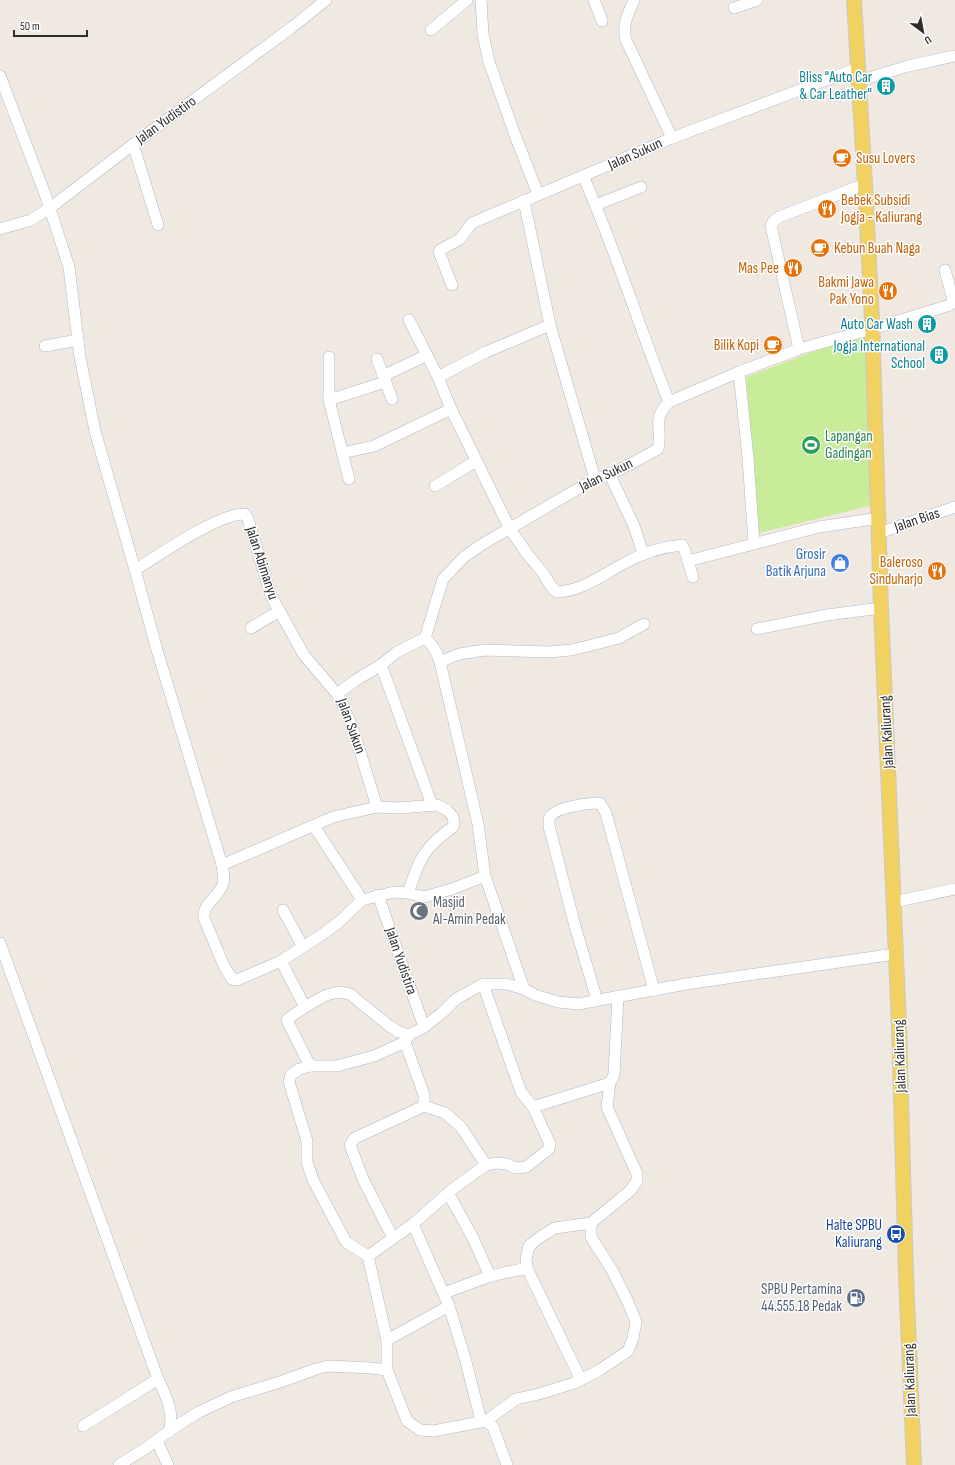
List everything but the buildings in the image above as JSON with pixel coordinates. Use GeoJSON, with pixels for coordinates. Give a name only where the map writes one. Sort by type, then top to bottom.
{"type":"FeatureCollection","features":[{"type":"Feature","properties":{"kind":"main road","name":"Jalan Kaliurang"},"geometry":{"type":"LineString","coordinates":[[854,0],[872,329],[895,954],[899,1026],[906,1275],[914,1465]]}},
{"type":"Feature","properties":{"kind":"street","name":"Jalan Yudistiro"},"geometry":{"type":"LineString","coordinates":[[0,229],[31,220],[50,208],[133,144],[286,32],[326,0]]}},
{"type":"Feature","properties":{"kind":"street"},"geometry":{"type":"LineString","coordinates":[[431,30],[467,0]]}},
{"type":"Feature","properties":{"kind":"street"},"geometry":{"type":"LineString","coordinates":[[481,0],[483,34],[489,62],[538,194]]}},
{"type":"Feature","properties":{"kind":"street"},"geometry":{"type":"LineString","coordinates":[[594,0],[602,21]]}},
{"type":"Feature","properties":{"kind":"street"},"geometry":{"type":"LineString","coordinates":[[634,0],[625,22],[623,32],[624,36],[672,138]]}},
{"type":"Feature","properties":{"kind":"street"},"geometry":{"type":"LineString","coordinates":[[734,8],[757,0]]}},
{"type":"Feature","properties":{"kind":"street","name":"Jalan Sukun"},"geometry":{"type":"LineString","coordinates":[[452,285],[439,252],[460,239],[472,223],[672,138],[859,74],[955,56]]}},
{"type":"Feature","properties":{"kind":"street"},"geometry":{"type":"LineString","coordinates":[[0,76],[50,208],[69,267],[80,357],[95,431],[136,570],[157,650],[222,864],[224,879],[223,884],[203,912],[204,918],[229,975],[232,979],[237,980],[281,961],[304,947],[339,922],[362,900],[394,892],[408,893],[424,897],[452,889],[485,876]]}},
{"type":"Feature","properties":{"kind":"street"},"geometry":{"type":"LineString","coordinates":[[133,144],[158,225]]}},
{"type":"Feature","properties":{"kind":"street"},"geometry":{"type":"LineString","coordinates":[[583,176],[596,205],[649,352],[670,402],[739,372],[799,349],[950,306],[952,300],[945,270]]}},
{"type":"Feature","properties":{"kind":"street"},"geometry":{"type":"LineString","coordinates":[[799,349],[771,226],[775,219],[779,217],[865,184]]}},
{"type":"Feature","properties":{"kind":"street"},"geometry":{"type":"LineString","coordinates":[[596,205],[641,187]]}},
{"type":"Feature","properties":{"kind":"street"},"geometry":{"type":"LineString","coordinates":[[524,201],[550,325],[595,479]]}},
{"type":"Feature","properties":{"kind":"street"},"geometry":{"type":"LineString","coordinates":[[409,320],[438,377],[451,409],[510,529],[553,589],[557,592],[583,586],[604,576],[643,553],[656,549],[682,545],[692,577]]}},
{"type":"Feature","properties":{"kind":"street"},"geometry":{"type":"LineString","coordinates":[[438,377],[486,352],[550,325]]}},
{"type":"Feature","properties":{"kind":"street"},"geometry":{"type":"LineString","coordinates":[[45,346],[78,340]]}},
{"type":"Feature","properties":{"kind":"street"},"geometry":{"type":"LineString","coordinates":[[329,400],[384,379],[427,355]]}},
{"type":"Feature","properties":{"kind":"street"},"geometry":{"type":"LineString","coordinates":[[329,358],[329,400],[349,479]]}},
{"type":"Feature","properties":{"kind":"street"},"geometry":{"type":"LineString","coordinates":[[377,359],[392,399]]}},
{"type":"Feature","properties":{"kind":"street"},"geometry":{"type":"LineString","coordinates":[[739,372],[748,458],[754,543]]}},
{"type":"Feature","properties":{"kind":"street","name":"Jalan Sukun"},"geometry":{"type":"LineString","coordinates":[[377,807],[355,735],[337,694],[356,680],[381,665],[397,652],[408,648],[425,638],[443,579],[464,557],[481,545],[595,479],[610,475],[658,449],[660,440],[658,419],[661,410],[670,402]]}},
{"type":"Feature","properties":{"kind":"street"},"geometry":{"type":"LineString","coordinates":[[342,453],[374,446],[451,409]]}},
{"type":"Feature","properties":{"kind":"street"},"geometry":{"type":"LineString","coordinates":[[436,486],[476,461]]}},
{"type":"Feature","properties":{"kind":"street"},"geometry":{"type":"LineString","coordinates":[[610,475],[634,526],[643,553]]}},
{"type":"Feature","properties":{"kind":"street","name":"Jalan Bias"},"geometry":{"type":"LineString","coordinates":[[879,533],[955,507]]}},
{"type":"Feature","properties":{"kind":"street","name":"Jalan Abimanyu"},"geometry":{"type":"LineString","coordinates":[[136,570],[185,539],[217,522],[245,514],[248,519],[271,596],[304,655],[337,694]]}},
{"type":"Feature","properties":{"kind":"street"},"geometry":{"type":"LineString","coordinates":[[688,561],[819,526],[879,518]]}},
{"type":"Feature","properties":{"kind":"street"},"geometry":{"type":"LineString","coordinates":[[757,629],[827,615],[882,608]]}},
{"type":"Feature","properties":{"kind":"street"},"geometry":{"type":"LineString","coordinates":[[250,628],[279,611]]}},
{"type":"Feature","properties":{"kind":"street"},"geometry":{"type":"LineString","coordinates":[[440,662],[459,654],[485,650],[550,652],[576,649],[619,638],[644,624]]}},
{"type":"Feature","properties":{"kind":"street"},"geometry":{"type":"LineString","coordinates":[[425,638],[432,644],[437,652],[440,662],[478,824],[485,876],[524,989]]}},
{"type":"Feature","properties":{"kind":"street"},"geometry":{"type":"LineString","coordinates":[[381,665],[432,805]]}},
{"type":"Feature","properties":{"kind":"street"},"geometry":{"type":"LineString","coordinates":[[597,1000],[575,926],[549,826],[550,817],[559,811],[588,802],[600,803],[606,812],[654,990]]}},
{"type":"Feature","properties":{"kind":"street"},"geometry":{"type":"LineString","coordinates":[[222,864],[333,817],[377,807],[398,808],[432,805],[437,806],[447,810],[453,817],[453,827],[430,845],[419,860],[408,893]]}},
{"type":"Feature","properties":{"kind":"street"},"geometry":{"type":"LineString","coordinates":[[314,826],[362,900]]}},
{"type":"Feature","properties":{"kind":"street"},"geometry":{"type":"LineString","coordinates":[[894,902],[955,889]]}},
{"type":"Feature","properties":{"kind":"street","name":"Jalan Yudistira"},"geometry":{"type":"LineString","coordinates":[[378,895],[424,1027]]}},
{"type":"Feature","properties":{"kind":"street"},"geometry":{"type":"LineString","coordinates":[[283,910],[304,947]]}},
{"type":"Feature","properties":{"kind":"street"},"geometry":{"type":"LineString","coordinates":[[0,943],[158,1379],[167,1397],[172,1417],[172,1424],[169,1432]]}},
{"type":"Feature","properties":{"kind":"street"},"geometry":{"type":"LineString","coordinates":[[591,1223],[591,1237],[612,1270],[636,1322],[633,1338],[628,1351],[598,1371],[580,1380],[539,1394],[516,1399],[483,1421],[433,1431],[420,1430],[406,1421],[387,1370],[387,1340],[368,1256],[346,1242],[314,1180],[307,1162],[307,1140],[289,1082],[292,1075],[299,1069],[310,1066],[337,1066],[374,1056],[424,1027],[443,1012],[456,999],[483,984],[507,984],[558,1002],[578,1004],[686,984],[895,954]]}},
{"type":"Feature","properties":{"kind":"street"},"geometry":{"type":"LineString","coordinates":[[281,961],[305,1007]]}},
{"type":"Feature","properties":{"kind":"street"},"geometry":{"type":"LineString","coordinates":[[368,1256],[413,1224],[448,1193],[486,1165],[496,1163],[507,1164],[515,1168],[526,1167],[549,1148],[550,1144],[533,1106],[521,1092],[483,984]]}},
{"type":"Feature","properties":{"kind":"street"},"geometry":{"type":"LineString","coordinates":[[310,1066],[287,1020],[326,994],[339,992],[350,994],[388,1025],[407,1038],[424,1094],[424,1106]]}},
{"type":"Feature","properties":{"kind":"street"},"geometry":{"type":"LineString","coordinates":[[580,1380],[526,1268],[526,1259],[529,1246],[540,1237],[555,1228],[591,1223],[630,1191],[637,1182],[637,1174],[607,1107],[610,1083],[614,1075],[618,996]]}},
{"type":"Feature","properties":{"kind":"street"},"geometry":{"type":"LineString","coordinates":[[533,1106],[610,1083]]}},
{"type":"Feature","properties":{"kind":"street"},"geometry":{"type":"LineString","coordinates":[[392,1238],[363,1179],[350,1145],[355,1138],[424,1106],[445,1113],[461,1127],[486,1165]]}},
{"type":"Feature","properties":{"kind":"street"},"geometry":{"type":"LineString","coordinates":[[448,1193],[472,1236],[490,1276]]}},
{"type":"Feature","properties":{"kind":"street"},"geometry":{"type":"LineString","coordinates":[[413,1224],[449,1306],[466,1358],[483,1421],[493,1427],[507,1465]]}},
{"type":"Feature","properties":{"kind":"street"},"geometry":{"type":"LineString","coordinates":[[444,1293],[490,1276],[526,1268]]}},
{"type":"Feature","properties":{"kind":"street"},"geometry":{"type":"LineString","coordinates":[[387,1340],[449,1306]]}},
{"type":"Feature","properties":{"kind":"street"},"geometry":{"type":"LineString","coordinates":[[119,1465],[199,1412],[231,1396],[329,1366],[387,1370]]}},
{"type":"Feature","properties":{"kind":"street"},"geometry":{"type":"LineString","coordinates":[[83,1426],[158,1379]]}},
{"type":"Feature","properties":{"kind":"street"},"geometry":{"type":"LineString","coordinates":[[157,1441],[168,1465]]}},
{"type":"Feature","properties":{"kind":"green space","name":"Lapangan Gadingan"},"geometry":{"type":"Polygon","coordinates":[[[865,332],[873,505],[759,533],[746,377],[865,332]]]}},
{"type":"Feature","properties":{"kind":"place","name":"Bliss \"Auto Car & Car Leather\""},"geometry":{"type":"Point","coordinates":[886,86]}},
{"type":"Feature","properties":{"kind":"place","name":"Susu Lovers"},"geometry":{"type":"Point","coordinates":[842,158]}},
{"type":"Feature","properties":{"kind":"place","name":"Bebek Subsidi Jogja - Kaliurang"},"geometry":{"type":"Point","coordinates":[827,209]}},
{"type":"Feature","properties":{"kind":"place","name":"Kebun Buah Naga"},"geometry":{"type":"Point","coordinates":[820,248]}},
{"type":"Feature","properties":{"kind":"place","name":"Mas Pee"},"geometry":{"type":"Point","coordinates":[793,268]}},
{"type":"Feature","properties":{"kind":"place","name":"Bakmi Jawa Pak Yono"},"geometry":{"type":"Point","coordinates":[888,291]}},
{"type":"Feature","properties":{"kind":"place","name":"Auto Car Wash"},"geometry":{"type":"Point","coordinates":[927,324]}},
{"type":"Feature","properties":{"kind":"place","name":"Bilik Kopi"},"geometry":{"type":"Point","coordinates":[773,345]}},
{"type":"Feature","properties":{"kind":"place","name":"Jogja International School"},"geometry":{"type":"Point","coordinates":[939,355]}},
{"type":"Feature","properties":{"kind":"place","name":"Lapangan Gadingan"},"geometry":{"type":"Point","coordinates":[811,445]}},
{"type":"Feature","properties":{"kind":"place","name":"Grosir Batik Arjuna"},"geometry":{"type":"Point","coordinates":[840,563]}},
{"type":"Feature","properties":{"kind":"place","name":"Baleroso Sinduharjo"},"geometry":{"type":"Point","coordinates":[937,571]}},
{"type":"Feature","properties":{"kind":"place","name":"Masjid Al-Amin Pedak"},"geometry":{"type":"Point","coordinates":[419,911]}},
{"type":"Feature","properties":{"kind":"place","name":"Halte SPBU Kaliurang"},"geometry":{"type":"Point","coordinates":[896,1234]}},
{"type":"Feature","properties":{"kind":"place","name":"SPBU Pertamina 44.555.18 Pedak"},"geometry":{"type":"Point","coordinates":[856,1298]}}]}
